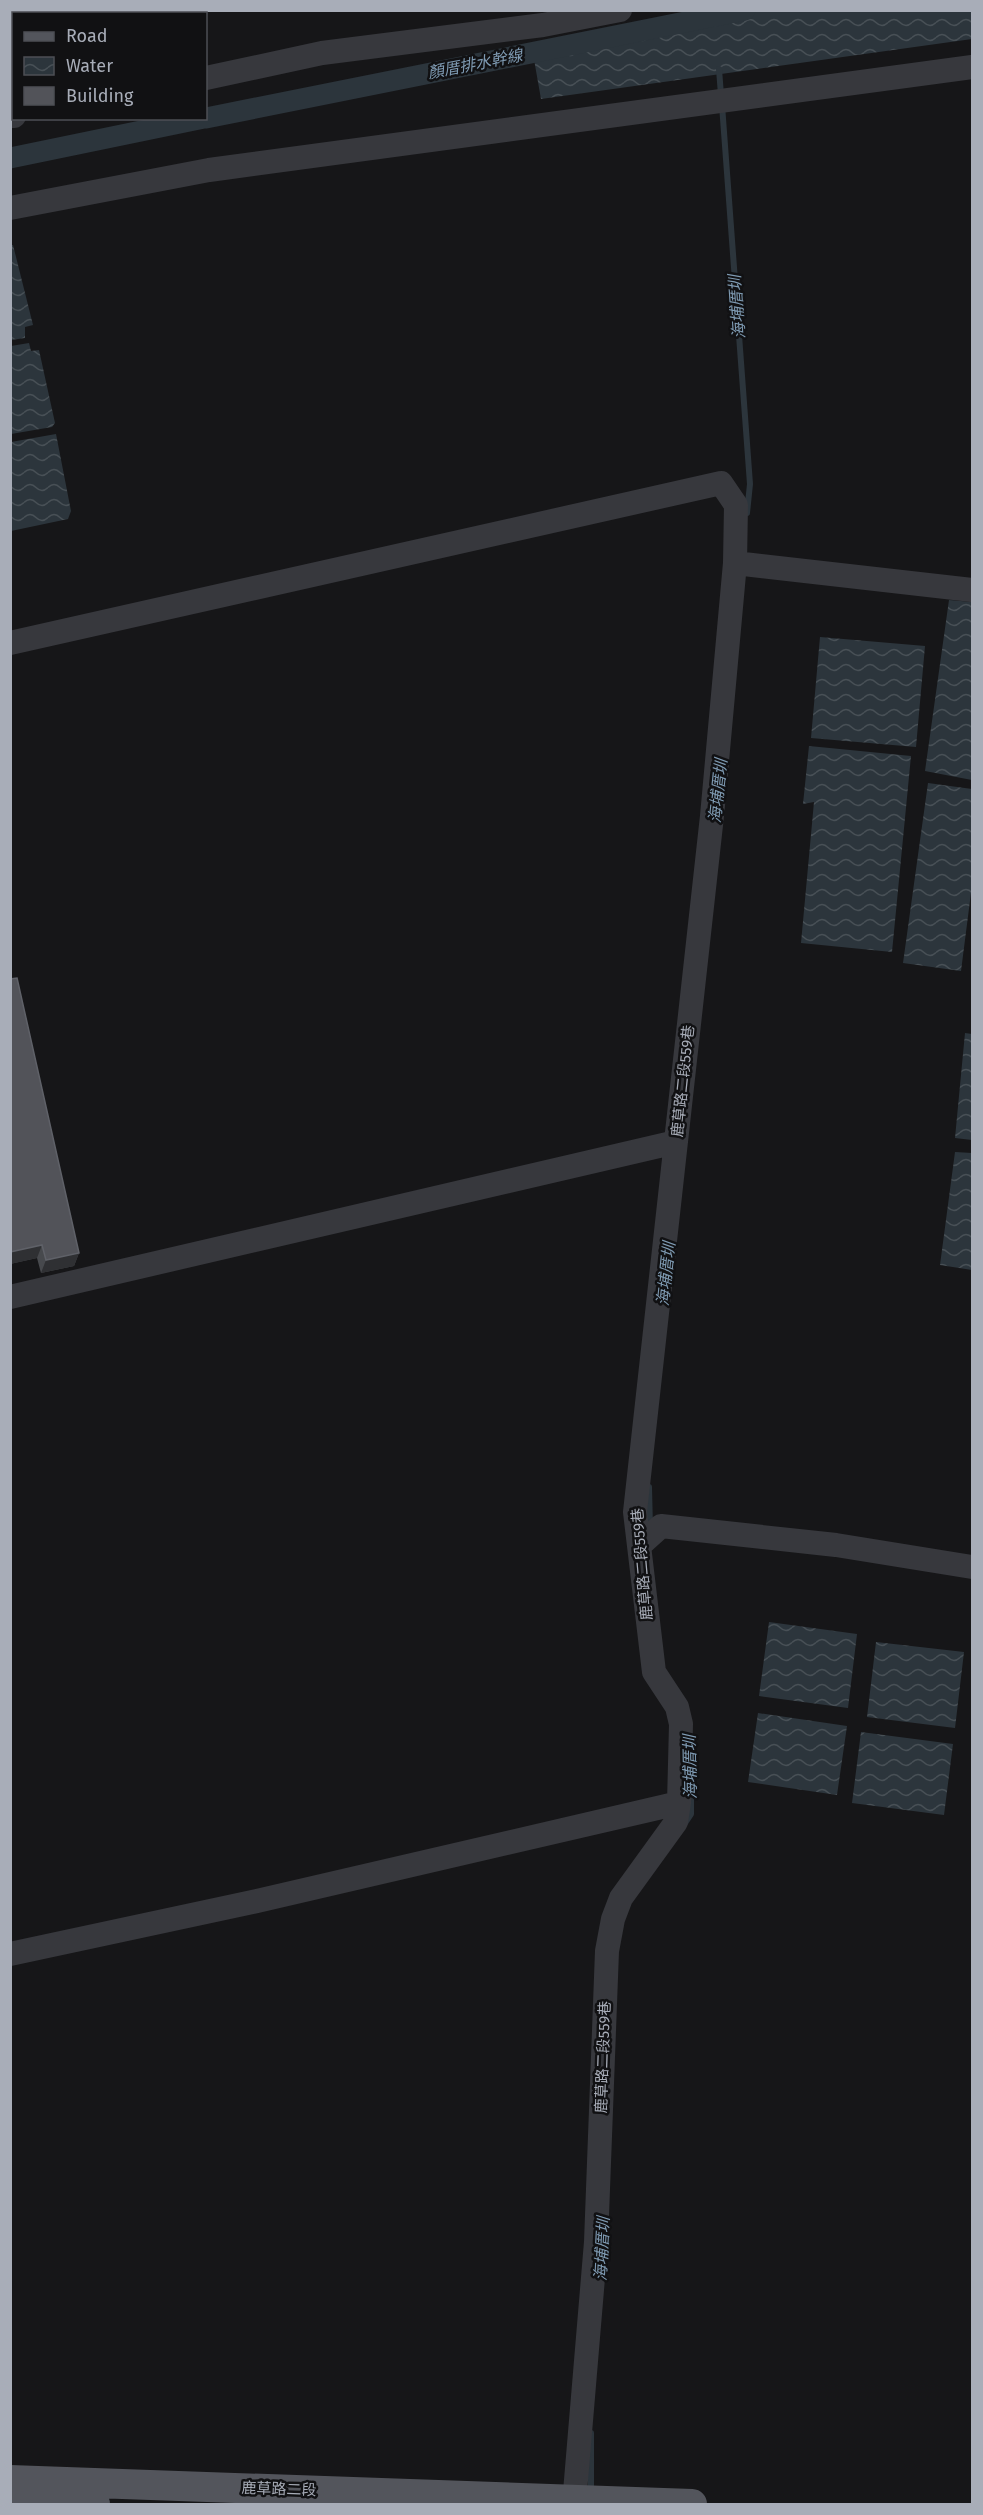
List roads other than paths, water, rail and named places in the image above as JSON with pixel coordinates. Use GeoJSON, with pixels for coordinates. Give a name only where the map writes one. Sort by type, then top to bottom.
{"type":"FeatureCollection","features":[{"type":"Feature","properties":{"kind":"main road","name":"鹿草路二段"},"geometry":{"type":"LineString","coordinates":[[10,2480],[498,2500],[692,2505]]}},
{"type":"Feature","properties":{"kind":"main road"},"geometry":{"type":"LineString","coordinates":[[10,2501],[95,2505]]}},
{"type":"Feature","properties":{"kind":"street"},"geometry":{"type":"LineString","coordinates":[[207,78],[322,53],[543,25],[620,10]]}},
{"type":"Feature","properties":{"kind":"street"},"geometry":{"type":"LineString","coordinates":[[10,208],[209,170],[972,67]]}},
{"type":"Feature","properties":{"kind":"street","name":"鹿草路二段559巷"},"geometry":{"type":"LineString","coordinates":[[10,643],[721,483],[736,505],[735,563],[712,816],[634,1512],[640,1545],[654,1672],[677,1707],[681,1724],[679,1803],[676,1822],[621,1898],[613,1919],[607,1951],[596,2242],[575,2501]]}},
{"type":"Feature","properties":{"kind":"street"},"geometry":{"type":"LineString","coordinates":[[735,563],[972,590]]}},
{"type":"Feature","properties":{"kind":"street"},"geometry":{"type":"LineString","coordinates":[[10,1297],[676,1142]]}},
{"type":"Feature","properties":{"kind":"street"},"geometry":{"type":"LineString","coordinates":[[640,1545],[661,1526],[825,1543],[972,1567]]}},
{"type":"Feature","properties":{"kind":"street"},"geometry":{"type":"LineString","coordinates":[[10,1954],[257,1901],[679,1803]]}},
{"type":"Feature","properties":{"kind":"water"},"geometry":{"type":"Polygon","coordinates":[[[745,11],[972,11],[972,39],[541,99],[532,48],[649,31],[745,11]]]}},
{"type":"Feature","properties":{"kind":"water"},"geometry":{"type":"Polygon","coordinates":[[[11,245],[13,245],[33,325],[25,327],[25,338],[11,340],[11,245]]]}},
{"type":"Feature","properties":{"kind":"water"},"geometry":{"type":"Polygon","coordinates":[[[29,343],[31,351],[39,350],[55,423],[52,427],[11,434],[11,346],[29,343]]]}},
{"type":"Feature","properties":{"kind":"water"},"geometry":{"type":"Polygon","coordinates":[[[56,434],[71,511],[68,519],[11,531],[11,442],[56,434]]]}},
{"type":"Feature","properties":{"kind":"water"},"geometry":{"type":"Polygon","coordinates":[[[949,600],[972,602],[972,780],[925,771],[949,600]]]}},
{"type":"Feature","properties":{"kind":"water"},"geometry":{"type":"Polygon","coordinates":[[[820,637],[925,646],[916,747],[811,738],[820,637]]]}},
{"type":"Feature","properties":{"kind":"water"},"geometry":{"type":"Polygon","coordinates":[[[809,746],[911,756],[892,952],[801,943],[814,802],[803,804],[809,746]]]}},
{"type":"Feature","properties":{"kind":"water"},"geometry":{"type":"Polygon","coordinates":[[[928,783],[972,789],[972,885],[961,971],[903,963],[928,783]]]}},
{"type":"Feature","properties":{"kind":"water"},"geometry":{"type":"Polygon","coordinates":[[[965,1033],[972,1034],[972,1140],[955,1138],[965,1033]]]}},
{"type":"Feature","properties":{"kind":"water"},"geometry":{"type":"Polygon","coordinates":[[[955,1152],[972,1153],[972,1270],[940,1265],[955,1152]]]}},
{"type":"Feature","properties":{"kind":"water"},"geometry":{"type":"Polygon","coordinates":[[[769,1622],[857,1634],[848,1708],[759,1696],[769,1622]]]}},
{"type":"Feature","properties":{"kind":"water"},"geometry":{"type":"Polygon","coordinates":[[[876,1642],[964,1652],[955,1728],[867,1717],[876,1642]]]}},
{"type":"Feature","properties":{"kind":"water"},"geometry":{"type":"Polygon","coordinates":[[[758,1713],[847,1726],[837,1795],[748,1782],[758,1713]]]}},
{"type":"Feature","properties":{"kind":"water"},"geometry":{"type":"Polygon","coordinates":[[[861,1732],[953,1744],[944,1815],[852,1803],[861,1732]]]}},
{"type":"Feature","properties":{"kind":"waterway","name":"顏厝排水幹線"},"geometry":{"type":"LineString","coordinates":[[207,118],[745,10]]}},
{"type":"Feature","properties":{"kind":"waterway","name":"海埔厝圳"},"geometry":{"type":"LineString","coordinates":[[719,69],[721,95]]}},
{"type":"Feature","properties":{"kind":"waterway","name":"海埔厝圳"},"geometry":{"type":"LineString","coordinates":[[722,105],[750,484],[747,513]]}},
{"type":"Feature","properties":{"kind":"waterway","name":"顏厝排水幹線"},"geometry":{"type":"LineString","coordinates":[[10,158],[194,120]]}},
{"type":"Feature","properties":{"kind":"waterway","name":"海埔厝圳"},"geometry":{"type":"LineString","coordinates":[[649,1487],[650,1528]]}},
{"type":"Feature","properties":{"kind":"waterway","name":"海埔厝圳"},"geometry":{"type":"LineString","coordinates":[[685,1823],[691,1814],[691,1796]]}},
{"type":"Feature","properties":{"kind":"waterway","name":"海埔厝圳"},"geometry":{"type":"LineString","coordinates":[[591,2433],[591,2492]]}}]}
